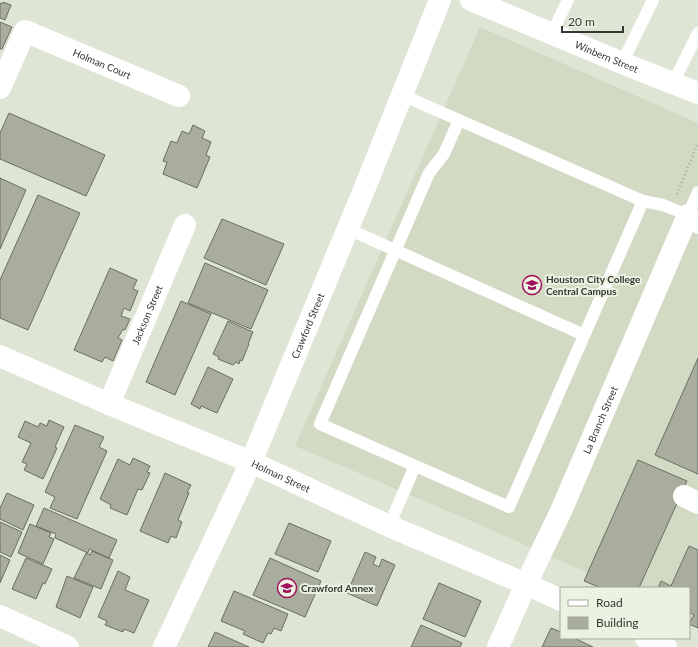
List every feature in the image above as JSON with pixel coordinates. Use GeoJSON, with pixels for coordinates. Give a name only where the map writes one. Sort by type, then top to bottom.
{"type":"FeatureCollection","features":[{"type":"Feature","properties":{"kind":"street","name":"Crawford Street"},"geometry":{"type":"LineString","coordinates":[[164,647],[251,462],[348,229],[440,0]]}},
{"type":"Feature","properties":{"kind":"street","name":"Winbern Street"},"geometry":{"type":"LineString","coordinates":[[471,0],[698,93]]}},
{"type":"Feature","properties":{"kind":"street","name":"Holman Court"},"geometry":{"type":"LineString","coordinates":[[0,88],[25,31],[179,96]]}},
{"type":"Feature","properties":{"kind":"street","name":"La Branch Street"},"geometry":{"type":"LineString","coordinates":[[498,647],[695,218]]}},
{"type":"Feature","properties":{"kind":"street","name":"Jackson Street"},"geometry":{"type":"LineString","coordinates":[[109,404],[185,225]]}},
{"type":"Feature","properties":{"kind":"street","name":"Holman Street"},"geometry":{"type":"LineString","coordinates":[[0,356],[109,404],[251,462],[389,526],[560,600]]}},
{"type":"Feature","properties":{"kind":"street"},"geometry":{"type":"LineString","coordinates":[[0,616],[68,647]]}},
{"type":"Feature","properties":{"kind":"street"},"geometry":{"type":"LineString","coordinates":[[648,639],[666,647]]}},
{"type":"Feature","properties":{"kind":"lane"},"geometry":{"type":"LineString","coordinates":[[552,33],[568,0]]}},
{"type":"Feature","properties":{"kind":"lane"},"geometry":{"type":"LineString","coordinates":[[622,63],[653,0]]}},
{"type":"Feature","properties":{"kind":"lane"},"geometry":{"type":"LineString","coordinates":[[674,83],[698,33]]}},
{"type":"Feature","properties":{"kind":"lane"},"geometry":{"type":"LineString","coordinates":[[402,95],[643,201],[663,205],[695,218]]}},
{"type":"Feature","properties":{"kind":"lane"},"geometry":{"type":"LineString","coordinates":[[459,120],[444,154],[429,173],[320,424],[509,508],[643,201]]}},
{"type":"Feature","properties":{"kind":"lane","name":"La Branch Street"},"geometry":{"type":"LineString","coordinates":[[695,218],[698,192]]}},
{"type":"Feature","properties":{"kind":"lane"},"geometry":{"type":"LineString","coordinates":[[348,229],[584,335]]}},
{"type":"Feature","properties":{"kind":"lane"},"geometry":{"type":"LineString","coordinates":[[389,526],[416,466]]}},
{"type":"Feature","properties":{"kind":"shaded area","name":"Houston City College Central Campus"},"geometry":{"type":"Polygon","coordinates":[[[480,27],[698,123],[698,622],[690,618],[690,587],[620,587],[471,521],[295,446],[480,27]]]}},
{"type":"Feature","properties":{"kind":"building"},"geometry":{"type":"Polygon","coordinates":[[[3,2],[11,5],[5,20],[0,18],[0,3],[2,4],[3,2]]]}},
{"type":"Feature","properties":{"kind":"building"},"geometry":{"type":"Polygon","coordinates":[[[0,22],[12,27],[2,49],[0,49],[0,22]]]}},
{"type":"Feature","properties":{"kind":"building"},"geometry":{"type":"Polygon","coordinates":[[[9,113],[105,155],[86,196],[0,159],[0,133],[9,113]]]}},
{"type":"Feature","properties":{"kind":"building"},"geometry":{"type":"Polygon","coordinates":[[[193,125],[205,131],[202,138],[211,142],[206,155],[210,157],[197,188],[163,174],[167,162],[163,161],[171,141],[177,143],[182,131],[189,134],[193,125]]]}},
{"type":"Feature","properties":{"kind":"building"},"geometry":{"type":"Polygon","coordinates":[[[0,178],[26,190],[0,249],[0,178]]]}},
{"type":"Feature","properties":{"kind":"building"},"geometry":{"type":"Polygon","coordinates":[[[38,195],[80,213],[28,330],[0,318],[0,280],[38,195]]]}},
{"type":"Feature","properties":{"kind":"building"},"geometry":{"type":"Polygon","coordinates":[[[222,219],[284,244],[266,285],[204,258],[222,219]]]}},
{"type":"Feature","properties":{"kind":"building"},"geometry":{"type":"Polygon","coordinates":[[[205,263],[268,290],[251,329],[188,303],[205,263]]]}},
{"type":"Feature","properties":{"kind":"building"},"geometry":{"type":"Polygon","coordinates":[[[110,268],[137,280],[133,289],[138,291],[130,311],[124,308],[121,316],[130,319],[125,330],[123,329],[118,338],[122,340],[113,361],[105,357],[102,362],[74,350],[110,268]]]}},
{"type":"Feature","properties":{"kind":"building"},"geometry":{"type":"Polygon","coordinates":[[[181,301],[211,314],[175,395],[146,382],[181,301]]]}},
{"type":"Feature","properties":{"kind":"building"},"geometry":{"type":"Polygon","coordinates":[[[228,321],[253,332],[242,361],[240,360],[239,364],[236,362],[233,365],[218,359],[219,357],[213,354],[228,321]]]}},
{"type":"Feature","properties":{"kind":"building"},"geometry":{"type":"Polygon","coordinates":[[[698,358],[698,474],[655,455],[698,358]]]}},
{"type":"Feature","properties":{"kind":"building"},"geometry":{"type":"Polygon","coordinates":[[[208,367],[233,379],[217,413],[201,406],[200,409],[191,404],[208,367]]]}},
{"type":"Feature","properties":{"kind":"building"},"geometry":{"type":"Polygon","coordinates":[[[49,420],[64,427],[55,447],[57,448],[43,479],[24,470],[27,464],[22,462],[31,443],[18,437],[25,421],[38,427],[40,423],[47,426],[49,420]]]}},
{"type":"Feature","properties":{"kind":"building"},"geometry":{"type":"Polygon","coordinates":[[[75,425],[104,437],[99,447],[107,451],[77,519],[50,508],[55,497],[45,492],[75,425]]]}},
{"type":"Feature","properties":{"kind":"building"},"geometry":{"type":"Polygon","coordinates":[[[133,458],[150,466],[147,472],[150,473],[142,490],[138,489],[127,515],[110,508],[111,505],[100,499],[118,459],[130,465],[133,458]]]}},
{"type":"Feature","properties":{"kind":"building"},"geometry":{"type":"Polygon","coordinates":[[[638,460],[687,481],[639,587],[599,587],[584,581],[638,460]]]}},
{"type":"Feature","properties":{"kind":"building"},"geometry":{"type":"Polygon","coordinates":[[[165,473],[191,485],[178,520],[182,522],[176,538],[171,536],[168,543],[140,531],[165,473]]]}},
{"type":"Feature","properties":{"kind":"building"},"geometry":{"type":"Polygon","coordinates":[[[7,493],[34,505],[23,530],[0,519],[0,508],[7,493]]]}},
{"type":"Feature","properties":{"kind":"building"},"geometry":{"type":"Polygon","coordinates":[[[44,508],[117,540],[109,558],[89,549],[88,553],[55,538],[56,534],[36,526],[44,508]]]}},
{"type":"Feature","properties":{"kind":"building"},"geometry":{"type":"Polygon","coordinates":[[[0,522],[22,532],[11,557],[0,552],[0,522]]]}},
{"type":"Feature","properties":{"kind":"building"},"geometry":{"type":"Polygon","coordinates":[[[289,523],[331,541],[318,572],[275,554],[289,523]]]}},
{"type":"Feature","properties":{"kind":"building"},"geometry":{"type":"Polygon","coordinates":[[[30,524],[51,533],[49,537],[54,539],[43,564],[18,553],[30,524]]]}},
{"type":"Feature","properties":{"kind":"building"},"geometry":{"type":"Polygon","coordinates":[[[689,546],[698,550],[698,628],[690,624],[694,615],[690,613],[690,587],[658,587],[661,581],[671,586],[689,546]]]}},
{"type":"Feature","properties":{"kind":"building"},"geometry":{"type":"Polygon","coordinates":[[[92,551],[113,560],[101,589],[74,578],[86,553],[90,555],[92,551]]]}},
{"type":"Feature","properties":{"kind":"building"},"geometry":{"type":"Polygon","coordinates":[[[365,552],[376,557],[373,564],[379,567],[382,559],[395,565],[377,606],[347,593],[365,552]]]}},
{"type":"Feature","properties":{"kind":"building"},"geometry":{"type":"Polygon","coordinates":[[[0,555],[10,560],[0,583],[0,555]]]}},
{"type":"Feature","properties":{"kind":"building"},"geometry":{"type":"Polygon","coordinates":[[[26,558],[52,569],[45,584],[43,583],[36,599],[12,589],[26,558]]]}},
{"type":"Feature","properties":{"kind":"building","name":"Crawford Annex"},"geometry":{"type":"Polygon","coordinates":[[[270,558],[321,581],[305,617],[253,595],[270,558]]]}},
{"type":"Feature","properties":{"kind":"building"},"geometry":{"type":"Polygon","coordinates":[[[118,571],[130,577],[125,590],[149,600],[134,633],[124,629],[123,632],[105,625],[107,621],[98,617],[118,571]]]}},
{"type":"Feature","properties":{"kind":"building"},"geometry":{"type":"Polygon","coordinates":[[[67,576],[93,587],[80,618],[56,607],[67,576]]]}},
{"type":"Feature","properties":{"kind":"building"},"geometry":{"type":"Polygon","coordinates":[[[439,583],[481,601],[465,637],[423,619],[439,583]]]}},
{"type":"Feature","properties":{"kind":"building"},"geometry":{"type":"Polygon","coordinates":[[[234,591],[288,614],[281,631],[274,628],[271,634],[268,633],[263,643],[243,634],[245,631],[221,621],[234,591]]]}},
{"type":"Feature","properties":{"kind":"building"},"geometry":{"type":"Polygon","coordinates":[[[421,625],[462,643],[460,647],[411,647],[421,625]]]}},
{"type":"Feature","properties":{"kind":"building"},"geometry":{"type":"Polygon","coordinates":[[[551,628],[560,632],[560,639],[576,639],[593,647],[542,647],[551,628]]]}},
{"type":"Feature","properties":{"kind":"building"},"geometry":{"type":"Polygon","coordinates":[[[215,632],[249,647],[208,647],[215,632]]]}},
{"type":"Feature","properties":{"kind":"place","name":"Houston City College Central Campus"},"geometry":{"type":"Point","coordinates":[532,285]}},
{"type":"Feature","properties":{"kind":"place","name":"Crawford Annex"},"geometry":{"type":"Point","coordinates":[287,588]}}]}
